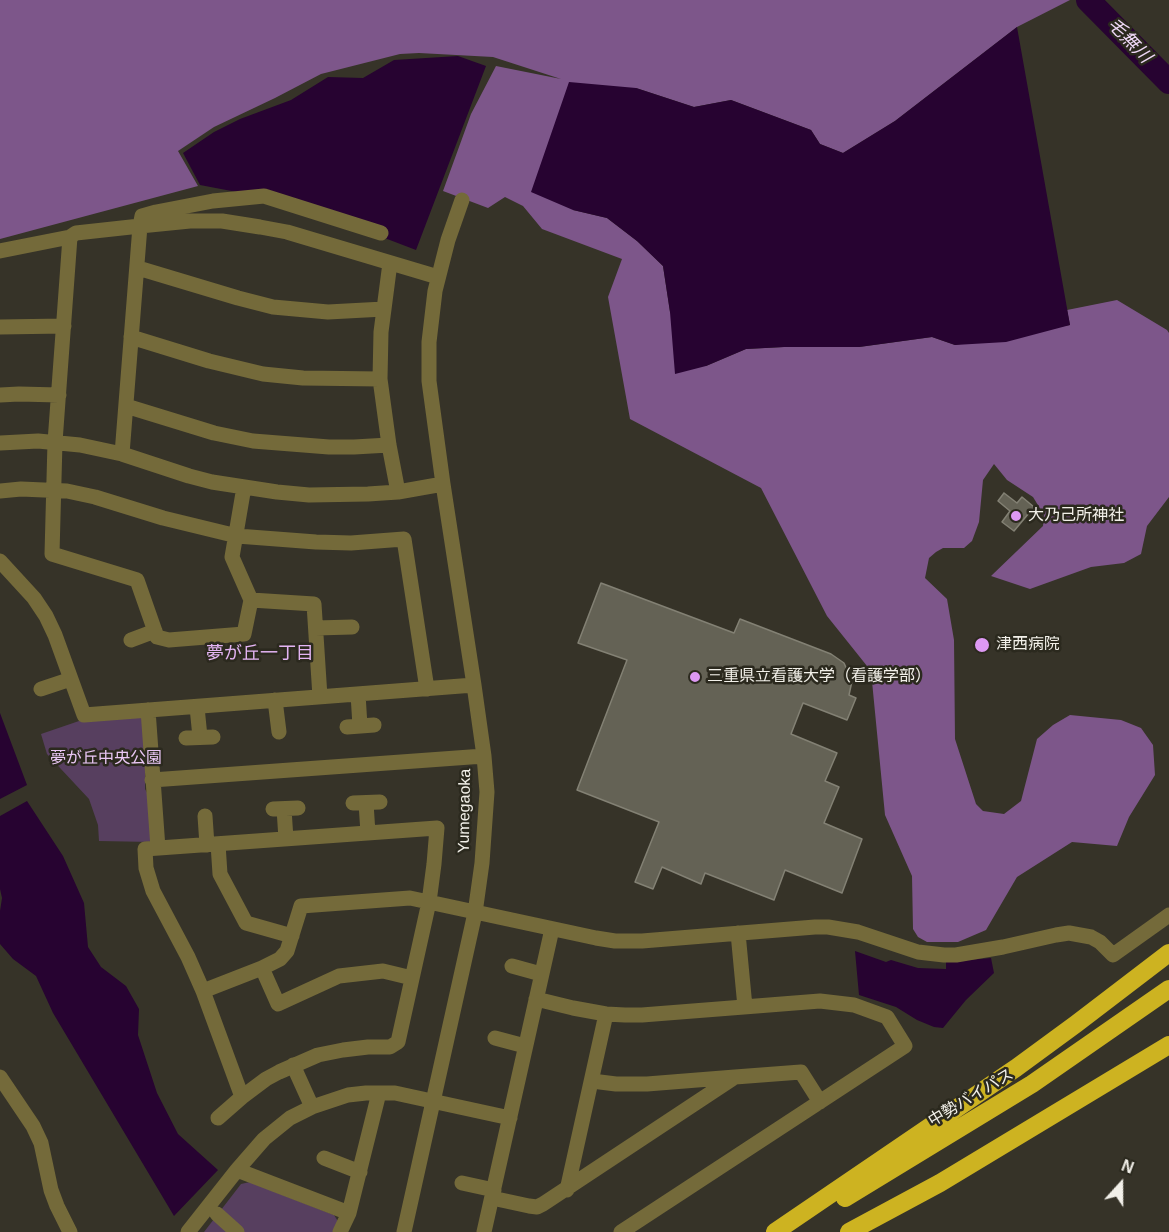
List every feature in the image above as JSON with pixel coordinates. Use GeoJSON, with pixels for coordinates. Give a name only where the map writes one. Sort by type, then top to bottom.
{"type":"FeatureCollection","features":[{"type":"Feature","properties":{"kind":"highway"},"geometry":{"type":"LineString","coordinates":[[775,1232],[1016,1068],[1169,953]]}},
{"type":"Feature","properties":{"kind":"highway","name":"中勢バイパス"},"geometry":{"type":"LineString","coordinates":[[789,1232],[1032,1084],[1169,989]]}},
{"type":"Feature","properties":{"kind":"highway"},"geometry":{"type":"LineString","coordinates":[[849,1232],[950,1177],[1169,1045]]}},
{"type":"Feature","properties":{"kind":"street"},"geometry":{"type":"LineString","coordinates":[[122,454],[142,216],[213,201],[264,196],[381,233]]}},
{"type":"Feature","properties":{"kind":"street","name":"Yumegaoka"},"geometry":{"type":"LineString","coordinates":[[404,1232],[475,913],[482,863],[487,792],[474,685],[429,381],[431,318],[438,278],[462,200]]}},
{"type":"Feature","properties":{"kind":"street"},"geometry":{"type":"LineString","coordinates":[[0,251],[70,237],[76,233],[190,221],[222,221],[287,232],[438,278]]}},
{"type":"Feature","properties":{"kind":"street"},"geometry":{"type":"LineString","coordinates":[[70,237],[55,442],[52,554],[137,580],[158,637],[169,640],[244,634],[251,600],[232,557],[244,488]]}},
{"type":"Feature","properties":{"kind":"street"},"geometry":{"type":"LineString","coordinates":[[390,263],[381,332],[380,379],[398,492]]}},
{"type":"Feature","properties":{"kind":"street"},"geometry":{"type":"LineString","coordinates":[[138,268],[273,307],[328,312],[384,309]]}},
{"type":"Feature","properties":{"kind":"street"},"geometry":{"type":"LineString","coordinates":[[0,327],[64,326]]}},
{"type":"Feature","properties":{"kind":"street"},"geometry":{"type":"LineString","coordinates":[[131,338],[263,374],[303,378],[380,379]]}},
{"type":"Feature","properties":{"kind":"street"},"geometry":{"type":"LineString","coordinates":[[0,395],[59,395]]}},
{"type":"Feature","properties":{"kind":"street"},"geometry":{"type":"LineString","coordinates":[[126,406],[214,433],[253,441],[329,447],[389,445]]}},
{"type":"Feature","properties":{"kind":"street"},"geometry":{"type":"LineString","coordinates":[[0,443],[38,441],[80,445],[122,454],[189,476],[244,488],[309,495],[398,492],[443,484]]}},
{"type":"Feature","properties":{"kind":"street"},"geometry":{"type":"LineString","coordinates":[[0,490],[67,491],[237,536],[351,543],[404,539],[427,689]]}},
{"type":"Feature","properties":{"kind":"street"},"geometry":{"type":"LineString","coordinates":[[3,569],[33,598],[46,616],[84,715],[474,685]]}},
{"type":"Feature","properties":{"kind":"street"},"geometry":{"type":"LineString","coordinates":[[251,600],[314,604],[320,697]]}},
{"type":"Feature","properties":{"kind":"street"},"geometry":{"type":"LineString","coordinates":[[316,628],[352,626]]}},
{"type":"Feature","properties":{"kind":"street"},"geometry":{"type":"LineString","coordinates":[[131,640],[155,631]]}},
{"type":"Feature","properties":{"kind":"street"},"geometry":{"type":"LineString","coordinates":[[41,688],[71,679]]}},
{"type":"Feature","properties":{"kind":"street"},"geometry":{"type":"LineString","coordinates":[[358,694],[360,726]]}},
{"type":"Feature","properties":{"kind":"street"},"geometry":{"type":"LineString","coordinates":[[275,700],[279,733]]}},
{"type":"Feature","properties":{"kind":"street"},"geometry":{"type":"LineString","coordinates":[[197,707],[200,737]]}},
{"type":"Feature","properties":{"kind":"street"},"geometry":{"type":"LineString","coordinates":[[148,710],[158,848]]}},
{"type":"Feature","properties":{"kind":"street"},"geometry":{"type":"LineString","coordinates":[[152,780],[484,756]]}},
{"type":"Feature","properties":{"kind":"street"},"geometry":{"type":"LineString","coordinates":[[366,803],[368,833]]}},
{"type":"Feature","properties":{"kind":"street"},"geometry":{"type":"LineString","coordinates":[[285,809],[286,839]]}},
{"type":"Feature","properties":{"kind":"street"},"geometry":{"type":"LineString","coordinates":[[206,816],[220,874],[246,923],[292,936]]}},
{"type":"Feature","properties":{"kind":"street"},"geometry":{"type":"LineString","coordinates":[[218,1118],[266,1079],[293,1065],[318,1055],[368,1047],[390,1047],[398,1042],[429,902],[435,864],[437,828],[145,849],[146,868],[153,891],[204,991],[242,1097]]}},
{"type":"Feature","properties":{"kind":"street"},"geometry":{"type":"LineString","coordinates":[[204,991],[279,959],[287,951],[301,906],[410,898],[615,941],[642,941],[815,927],[841,928],[918,952],[944,955],[979,951],[1069,933],[1091,937],[1100,942],[1113,955],[1169,915]]}},
{"type":"Feature","properties":{"kind":"street"},"geometry":{"type":"LineString","coordinates":[[484,1232],[552,929]]}},
{"type":"Feature","properties":{"kind":"street"},"geometry":{"type":"LineString","coordinates":[[738,933],[745,1007]]}},
{"type":"Feature","properties":{"kind":"street"},"geometry":{"type":"LineString","coordinates":[[512,967],[542,974]]}},
{"type":"Feature","properties":{"kind":"street"},"geometry":{"type":"LineString","coordinates":[[262,968],[278,1004],[339,976],[383,971],[412,978]]}},
{"type":"Feature","properties":{"kind":"street"},"geometry":{"type":"LineString","coordinates":[[536,999],[606,1014],[642,1015],[820,1001],[854,1005],[887,1017],[905,1046],[621,1232]]}},
{"type":"Feature","properties":{"kind":"street"},"geometry":{"type":"LineString","coordinates":[[567,1190],[606,1014]]}},
{"type":"Feature","properties":{"kind":"street"},"geometry":{"type":"LineString","coordinates":[[494,1039],[525,1046]]}},
{"type":"Feature","properties":{"kind":"street"},"geometry":{"type":"LineString","coordinates":[[293,1065],[312,1107]]}},
{"type":"Feature","properties":{"kind":"street"},"geometry":{"type":"LineString","coordinates":[[592,1081],[647,1084],[801,1072],[820,1102]]}},
{"type":"Feature","properties":{"kind":"street"},"geometry":{"type":"LineString","coordinates":[[0,1077],[33,1126],[41,1143],[51,1190],[70,1232]]}},
{"type":"Feature","properties":{"kind":"street"},"geometry":{"type":"LineString","coordinates":[[462,1183],[537,1207],[567,1190],[735,1077]]}},
{"type":"Feature","properties":{"kind":"street"},"geometry":{"type":"LineString","coordinates":[[340,1232],[349,1213],[380,1093]]}},
{"type":"Feature","properties":{"kind":"street"},"geometry":{"type":"LineString","coordinates":[[188,1232],[264,1139],[290,1118],[312,1107],[348,1095],[394,1093],[510,1118]]}},
{"type":"Feature","properties":{"kind":"street"},"geometry":{"type":"LineString","coordinates":[[324,1158],[360,1172]]}},
{"type":"Feature","properties":{"kind":"street"},"geometry":{"type":"LineString","coordinates":[[237,1170],[349,1213]]}},
{"type":"Feature","properties":{"kind":"street"},"geometry":{"type":"LineString","coordinates":[[217,1214],[237,1232]]}},
{"type":"Feature","properties":{"kind":"green space","name":"夢が丘中央公園"},"geometry":{"type":"Polygon","coordinates":[[[143,716],[147,763],[145,789],[150,798],[153,842],[99,841],[98,825],[89,799],[47,754],[41,734],[79,721],[143,716]]]}},
{"type":"Feature","properties":{"kind":"green space"},"geometry":{"type":"Polygon","coordinates":[[[250,1182],[334,1215],[339,1223],[334,1232],[204,1232],[241,1184],[250,1182]]]}},
{"type":"Feature","properties":{"kind":"shaded area"},"geometry":{"type":"Polygon","coordinates":[[[0,0],[1070,0],[1017,27],[895,121],[843,153],[820,144],[811,130],[731,100],[694,107],[636,88],[573,210],[607,218],[637,241],[663,266],[670,312],[706,366],[746,349],[859,347],[932,337],[955,345],[1070,325],[1067,310],[1117,300],[1167,330],[1169,333],[1169,497],[1147,526],[1141,554],[1124,563],[1091,567],[1030,589],[991,576],[1043,526],[1044,515],[1033,497],[1007,480],[994,464],[983,480],[979,522],[972,541],[964,548],[943,548],[936,552],[929,558],[925,578],[947,599],[954,640],[955,739],[976,804],[983,811],[1004,814],[1021,801],[1037,739],[1053,725],[1070,715],[1121,720],[1141,728],[1153,745],[1155,775],[1129,817],[1117,846],[1072,842],[1017,877],[986,930],[958,942],[927,942],[918,937],[913,929],[912,876],[885,815],[871,671],[827,616],[761,488],[630,419],[608,297],[622,259],[542,229],[523,206],[505,197],[488,208],[443,191],[471,114],[496,66],[561,79],[493,57],[419,53],[400,54],[321,74],[214,127],[178,151],[198,186],[0,239],[0,0]]]}},
{"type":"Feature","properties":{"kind":"shaded area"},"geometry":{"type":"Polygon","coordinates":[[[1017,27],[1070,325],[1006,342],[955,345],[932,337],[859,347],[746,349],[706,366],[675,374],[670,312],[663,266],[637,241],[607,218],[573,210],[531,192],[569,82],[636,88],[694,107],[731,100],[811,130],[820,144],[843,153],[895,121],[1017,27]]]}},
{"type":"Feature","properties":{"kind":"shaded area"},"geometry":{"type":"Polygon","coordinates":[[[458,56],[486,66],[416,250],[242,193],[200,185],[183,153],[214,132],[240,119],[291,100],[328,77],[363,78],[394,60],[458,56]]]}},
{"type":"Feature","properties":{"kind":"shaded area"},"geometry":{"type":"Polygon","coordinates":[[[0,713],[27,785],[0,799],[0,713]]]}},
{"type":"Feature","properties":{"kind":"shaded area"},"geometry":{"type":"Polygon","coordinates":[[[27,801],[63,856],[84,903],[88,947],[101,967],[126,986],[139,1009],[138,1035],[157,1093],[178,1134],[218,1170],[174,1216],[53,1013],[36,976],[13,959],[0,944],[2,898],[0,816],[27,801]]]}},
{"type":"Feature","properties":{"kind":"shaded area"},"geometry":{"type":"Polygon","coordinates":[[[855,951],[886,962],[891,960],[918,968],[946,969],[946,962],[991,958],[994,973],[966,1000],[943,1028],[934,1027],[896,1007],[859,995],[855,951]]]}},
{"type":"Feature","properties":{"kind":"building","name":"大乃己所神社"},"geometry":{"type":"Polygon","coordinates":[[[1004,493],[1017,503],[1022,497],[1034,507],[1014,531],[1002,522],[1010,511],[998,501],[1004,493]]]}},
{"type":"Feature","properties":{"kind":"building"},"geometry":{"type":"Polygon","coordinates":[[[601,583],[734,633],[740,619],[831,654],[844,663],[852,681],[849,695],[856,698],[847,720],[803,703],[791,734],[837,753],[825,781],[839,787],[824,823],[862,839],[842,893],[785,870],[774,900],[705,873],[701,884],[662,867],[653,889],[635,882],[659,822],[577,790],[627,660],[578,643],[601,583]]]}},
{"type":"Feature","properties":{"kind":"waterway","name":"毛無川"},"geometry":{"type":"LineString","coordinates":[[1088,0],[1169,82]]}},
{"type":"Feature","properties":{"kind":"place","name":"大乃己所神社"},"geometry":{"type":"Point","coordinates":[1016,516]}},
{"type":"Feature","properties":{"kind":"place","name":"津西病院"},"geometry":{"type":"Point","coordinates":[982,645]}},
{"type":"Feature","properties":{"kind":"place","name":"三重県立看護大学（看護学部）"},"geometry":{"type":"Point","coordinates":[695,677]}},
{"type":"Feature","properties":{"kind":"district","name":"夢が丘一丁目"},"geometry":{"type":"Point","coordinates":[260,654]}}]}
